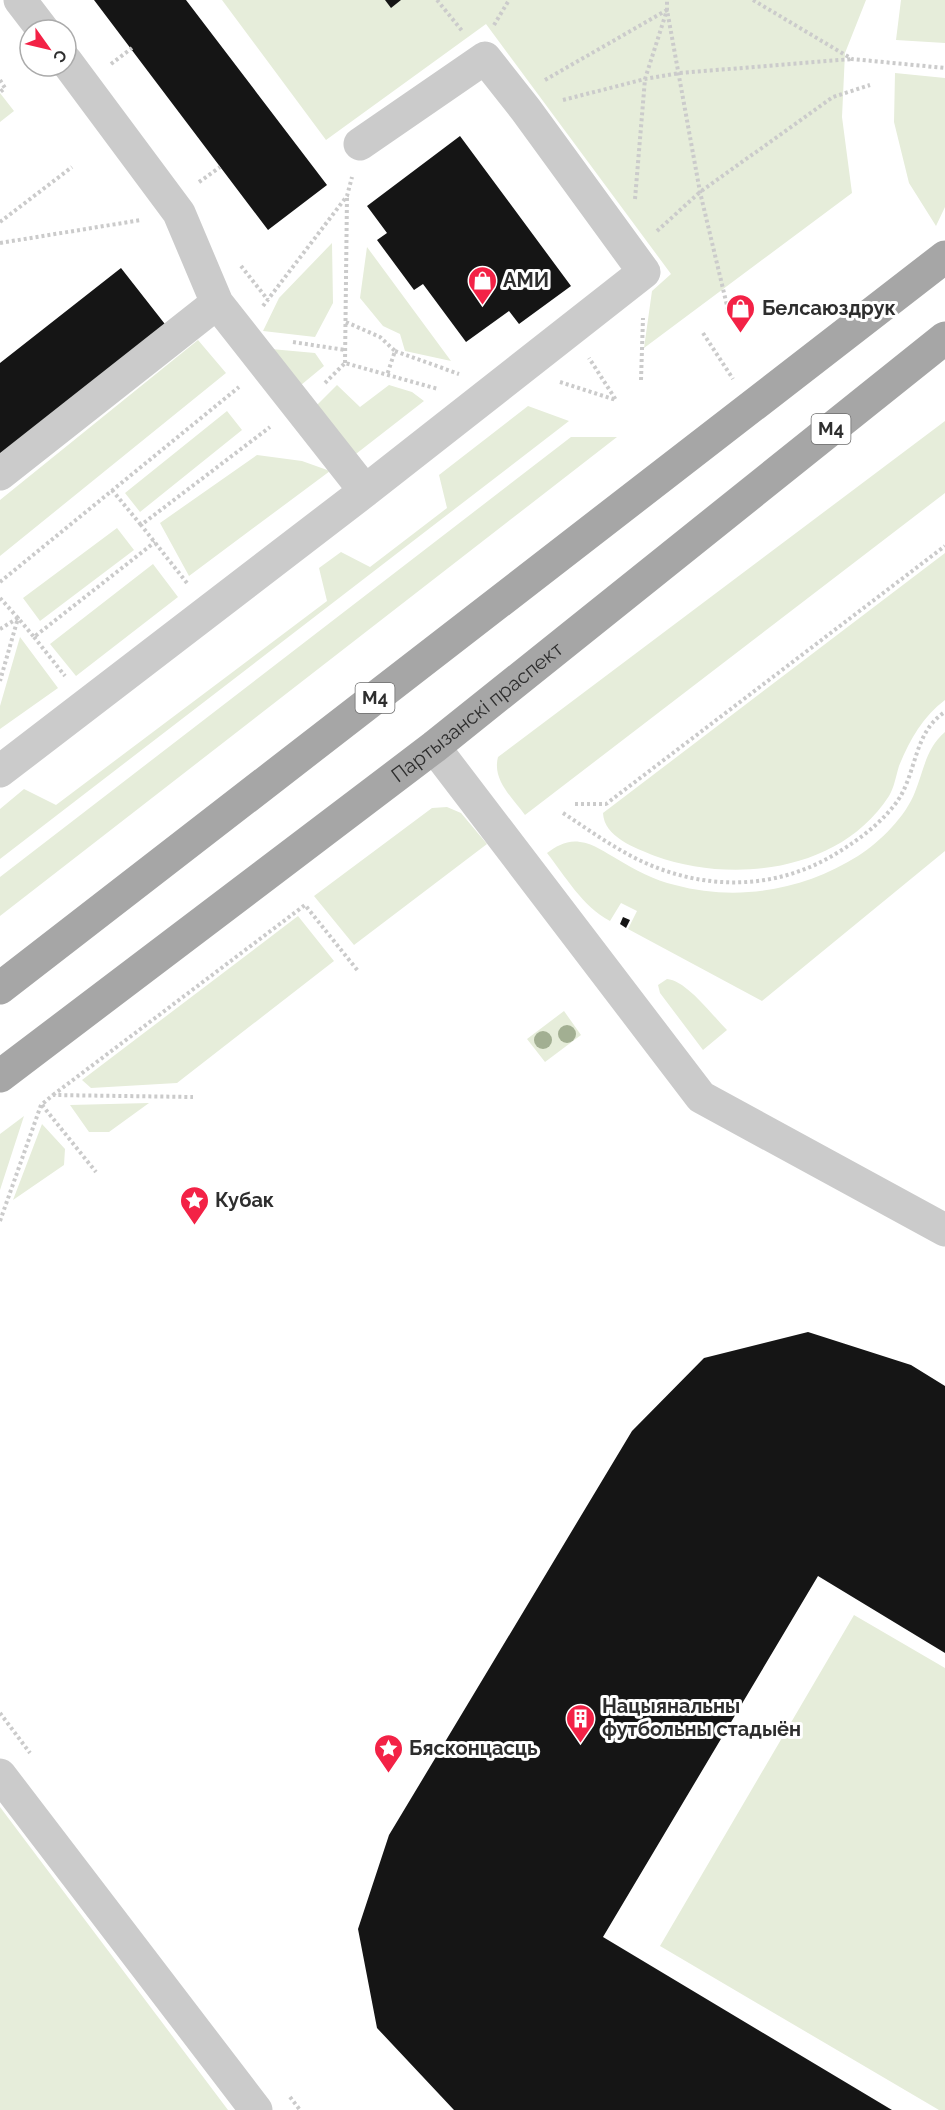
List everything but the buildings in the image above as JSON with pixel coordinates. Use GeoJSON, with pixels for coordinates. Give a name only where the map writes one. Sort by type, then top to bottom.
{"type":"FeatureCollection","features":[{"type":"Feature","properties":{"kind":"main road","name":"М4"},"geometry":{"type":"LineString","coordinates":[[0,988],[945,257]]}},
{"type":"Feature","properties":{"kind":"main road","name":"Партызанскі праспект"},"geometry":{"type":"LineString","coordinates":[[0,1076],[434,747],[945,338]]}},
{"type":"Feature","properties":{"kind":"lane"},"geometry":{"type":"LineString","coordinates":[[20,0],[34,18]]}},
{"type":"Feature","properties":{"kind":"lane"},"geometry":{"type":"LineString","coordinates":[[0,771],[365,491],[570,330],[637,263],[521,103],[485,58],[360,144]]}},
{"type":"Feature","properties":{"kind":"lane"},"geometry":{"type":"LineString","coordinates":[[78,76],[186,200],[217,303],[365,491]]}},
{"type":"Feature","properties":{"kind":"lane"},"geometry":{"type":"LineString","coordinates":[[0,474],[217,303]]}},
{"type":"Feature","properties":{"kind":"lane"},"geometry":{"type":"LineString","coordinates":[[434,747],[701,1097],[945,1230]]}},
{"type":"Feature","properties":{"kind":"lane"},"geometry":{"type":"LineString","coordinates":[[0,1775],[256,2110]]}},
{"type":"Feature","properties":{"kind":"path"},"geometry":{"type":"LineString","coordinates":[[667,0],[700,192],[729,314]]}},
{"type":"Feature","properties":{"kind":"path"},"geometry":{"type":"LineString","coordinates":[[753,0],[852,59]]}},
{"type":"Feature","properties":{"kind":"path"},"geometry":{"type":"LineString","coordinates":[[642,380],[637,263],[645,79],[667,10]]}},
{"type":"Feature","properties":{"kind":"path"},"geometry":{"type":"LineString","coordinates":[[521,103],[667,10]]}},
{"type":"Feature","properties":{"kind":"path"},"geometry":{"type":"LineString","coordinates":[[105,69],[132,48]]}},
{"type":"Feature","properties":{"kind":"path"},"geometry":{"type":"LineString","coordinates":[[521,103],[680,73],[852,59],[945,68]]}},
{"type":"Feature","properties":{"kind":"path"},"geometry":{"type":"LineString","coordinates":[[0,80],[5,88],[0,92]]}},
{"type":"Feature","properties":{"kind":"path"},"geometry":{"type":"LineString","coordinates":[[637,263],[700,192],[833,97],[870,85]]}},
{"type":"Feature","properties":{"kind":"path"},"geometry":{"type":"LineString","coordinates":[[141,525],[297,406],[345,363],[347,196],[360,144]]}},
{"type":"Feature","properties":{"kind":"path"},"geometry":{"type":"LineString","coordinates":[[0,222],[72,167]]}},
{"type":"Feature","properties":{"kind":"path"},"geometry":{"type":"LineString","coordinates":[[0,243],[186,200],[220,167]]}},
{"type":"Feature","properties":{"kind":"path"},"geometry":{"type":"LineString","coordinates":[[262,308],[347,196]]}},
{"type":"Feature","properties":{"kind":"path"},"geometry":{"type":"LineString","coordinates":[[346,322],[380,337],[395,351],[467,377]]}},
{"type":"Feature","properties":{"kind":"path"},"geometry":{"type":"LineString","coordinates":[[521,369],[616,400],[570,330]]}},
{"type":"Feature","properties":{"kind":"path"},"geometry":{"type":"LineString","coordinates":[[704,333],[717,352]]}},
{"type":"Feature","properties":{"kind":"path"},"geometry":{"type":"LineString","coordinates":[[0,582],[266,366],[260,337],[345,350]]}},
{"type":"Feature","properties":{"kind":"path"},"geometry":{"type":"LineString","coordinates":[[387,375],[395,351]]}},
{"type":"Feature","properties":{"kind":"path"},"geometry":{"type":"LineString","coordinates":[[345,363],[447,392]]}},
{"type":"Feature","properties":{"kind":"path"},"geometry":{"type":"LineString","coordinates":[[112,490],[189,585]]}},
{"type":"Feature","properties":{"kind":"path"},"geometry":{"type":"LineString","coordinates":[[34,637],[154,542]]}},
{"type":"Feature","properties":{"kind":"path"},"geometry":{"type":"LineString","coordinates":[[575,804],[606,804],[945,546]]}},
{"type":"Feature","properties":{"kind":"path"},"geometry":{"type":"LineString","coordinates":[[0,598],[67,679]]}},
{"type":"Feature","properties":{"kind":"path"},"geometry":{"type":"LineString","coordinates":[[0,629],[18,618]]}},
{"type":"Feature","properties":{"kind":"path"},"geometry":{"type":"LineString","coordinates":[[0,681],[18,618]]}},
{"type":"Feature","properties":{"kind":"path"},"geometry":{"type":"LineString","coordinates":[[563,813],[633,857],[672,874],[728,884],[775,880],[814,867],[868,833],[897,802],[911,771],[922,736],[945,712]]}},
{"type":"Feature","properties":{"kind":"path"},"geometry":{"type":"LineString","coordinates":[[0,1221],[41,1105],[305,905],[358,970]]}},
{"type":"Feature","properties":{"kind":"path"},"geometry":{"type":"LineString","coordinates":[[53,1095],[193,1097]]}},
{"type":"Feature","properties":{"kind":"path"},"geometry":{"type":"LineString","coordinates":[[41,1105],[96,1172]]}},
{"type":"Feature","properties":{"kind":"green space"},"geometry":{"type":"Polygon","coordinates":[[[222,0],[866,0],[845,53],[842,117],[852,193],[644,348],[652,291],[671,274],[486,24],[326,140],[222,0]]]}},
{"type":"Feature","properties":{"kind":"green space"},"geometry":{"type":"Polygon","coordinates":[[[901,0],[945,0],[945,43],[896,40],[901,0]]]}},
{"type":"Feature","properties":{"kind":"green space"},"geometry":{"type":"Polygon","coordinates":[[[895,73],[945,78],[945,207],[936,226],[909,183],[894,122],[895,73]]]}},
{"type":"Feature","properties":{"kind":"green space"},"geometry":{"type":"Polygon","coordinates":[[[0,93],[14,111],[0,122],[0,93]]]}},
{"type":"Feature","properties":{"kind":"green space"},"geometry":{"type":"Polygon","coordinates":[[[332,243],[333,303],[315,337],[263,331],[279,298],[332,243]]]}},
{"type":"Feature","properties":{"kind":"green space"},"geometry":{"type":"Polygon","coordinates":[[[367,247],[451,361],[405,351],[400,334],[383,326],[360,298],[367,247]]]}},
{"type":"Feature","properties":{"kind":"green space"},"geometry":{"type":"Polygon","coordinates":[[[198,340],[226,373],[0,556],[0,500],[198,340]]]}},
{"type":"Feature","properties":{"kind":"green space"},"geometry":{"type":"Polygon","coordinates":[[[271,349],[315,353],[324,366],[301,385],[271,349]]]}},
{"type":"Feature","properties":{"kind":"green space"},"geometry":{"type":"Polygon","coordinates":[[[337,385],[360,407],[389,385],[412,392],[424,401],[352,457],[313,409],[337,385]]]}},
{"type":"Feature","properties":{"kind":"green space"},"geometry":{"type":"Polygon","coordinates":[[[528,406],[569,421],[0,859],[0,809],[24,789],[56,805],[327,601],[319,568],[341,552],[370,567],[447,508],[439,475],[528,406]]]}},
{"type":"Feature","properties":{"kind":"green space"},"geometry":{"type":"Polygon","coordinates":[[[227,411],[242,430],[140,512],[125,493],[227,411]]]}},
{"type":"Feature","properties":{"kind":"green space"},"geometry":{"type":"Polygon","coordinates":[[[945,421],[945,493],[525,815],[500,781],[498,757],[945,421]]]}},
{"type":"Feature","properties":{"kind":"green space"},"geometry":{"type":"Polygon","coordinates":[[[571,437],[617,437],[0,916],[0,877],[571,437]]]}},
{"type":"Feature","properties":{"kind":"green space"},"geometry":{"type":"Polygon","coordinates":[[[257,455],[302,461],[330,471],[189,576],[160,523],[257,455]]]}},
{"type":"Feature","properties":{"kind":"green space"},"geometry":{"type":"Polygon","coordinates":[[[117,528],[134,550],[40,621],[23,598],[117,528]]]}},
{"type":"Feature","properties":{"kind":"green space"},"geometry":{"type":"Polygon","coordinates":[[[945,553],[945,700],[930,714],[912,738],[899,766],[891,793],[868,822],[843,841],[814,856],[783,865],[750,869],[718,869],[685,865],[639,849],[622,840],[609,829],[603,813],[945,553]]]}},
{"type":"Feature","properties":{"kind":"green space"},"geometry":{"type":"Polygon","coordinates":[[[153,564],[178,597],[76,676],[50,644],[153,564]]]}},
{"type":"Feature","properties":{"kind":"green space"},"geometry":{"type":"Polygon","coordinates":[[[20,637],[58,688],[0,729],[0,706],[20,637]]]}},
{"type":"Feature","properties":{"kind":"green space"},"geometry":{"type":"Polygon","coordinates":[[[945,732],[945,851],[762,1001],[628,929],[637,911],[621,903],[610,921],[600,915],[575,890],[547,853],[566,843],[590,844],[652,877],[699,890],[746,892],[793,885],[837,868],[858,856],[883,836],[899,819],[911,801],[926,760],[934,745],[945,732]]]}},
{"type":"Feature","properties":{"kind":"green space"},"geometry":{"type":"Polygon","coordinates":[[[447,807],[461,813],[487,844],[354,945],[314,896],[432,808],[447,807]]]}},
{"type":"Feature","properties":{"kind":"green space"},"geometry":{"type":"Polygon","coordinates":[[[298,916],[334,961],[177,1083],[91,1088],[82,1080],[298,916]]]}},
{"type":"Feature","properties":{"kind":"green space"},"geometry":{"type":"Polygon","coordinates":[[[667,979],[682,985],[691,992],[727,1030],[703,1050],[660,993],[658,985],[667,979]]]}},
{"type":"Feature","properties":{"kind":"green space"},"geometry":{"type":"Polygon","coordinates":[[[564,1011],[581,1035],[545,1062],[527,1039],[564,1011]]]}},
{"type":"Feature","properties":{"kind":"green space"},"geometry":{"type":"Polygon","coordinates":[[[149,1103],[109,1132],[89,1132],[70,1105],[149,1103]]]}},
{"type":"Feature","properties":{"kind":"green space"},"geometry":{"type":"Polygon","coordinates":[[[24,1116],[0,1190],[0,1134],[24,1116]]]}},
{"type":"Feature","properties":{"kind":"green space"},"geometry":{"type":"Polygon","coordinates":[[[42,1124],[65,1149],[64,1165],[13,1200],[42,1124]]]}},
{"type":"Feature","properties":{"kind":"green space"},"geometry":{"type":"Polygon","coordinates":[[[854,1615],[945,1668],[945,2110],[939,2110],[660,1946],[854,1615]]]}},
{"type":"Feature","properties":{"kind":"green space"},"geometry":{"type":"Polygon","coordinates":[[[0,1807],[228,2110],[0,2110],[0,1807]]]}},
{"type":"Feature","properties":{"kind":"place","name":"АМИ"},"geometry":{"type":"Point","coordinates":[482,306]}},
{"type":"Feature","properties":{"kind":"place","name":"Белсаюздрук"},"geometry":{"type":"Point","coordinates":[741,334]}},
{"type":"Feature","properties":{"kind":"place","name":"Кубак"},"geometry":{"type":"Point","coordinates":[194,1226]}},
{"type":"Feature","properties":{"kind":"place","name":"Нацыянальны футбольны стадыён"},"geometry":{"type":"Point","coordinates":[581,1744]}},
{"type":"Feature","properties":{"kind":"place","name":"Бясконцасць"},"geometry":{"type":"Point","coordinates":[388,1774]}}]}
